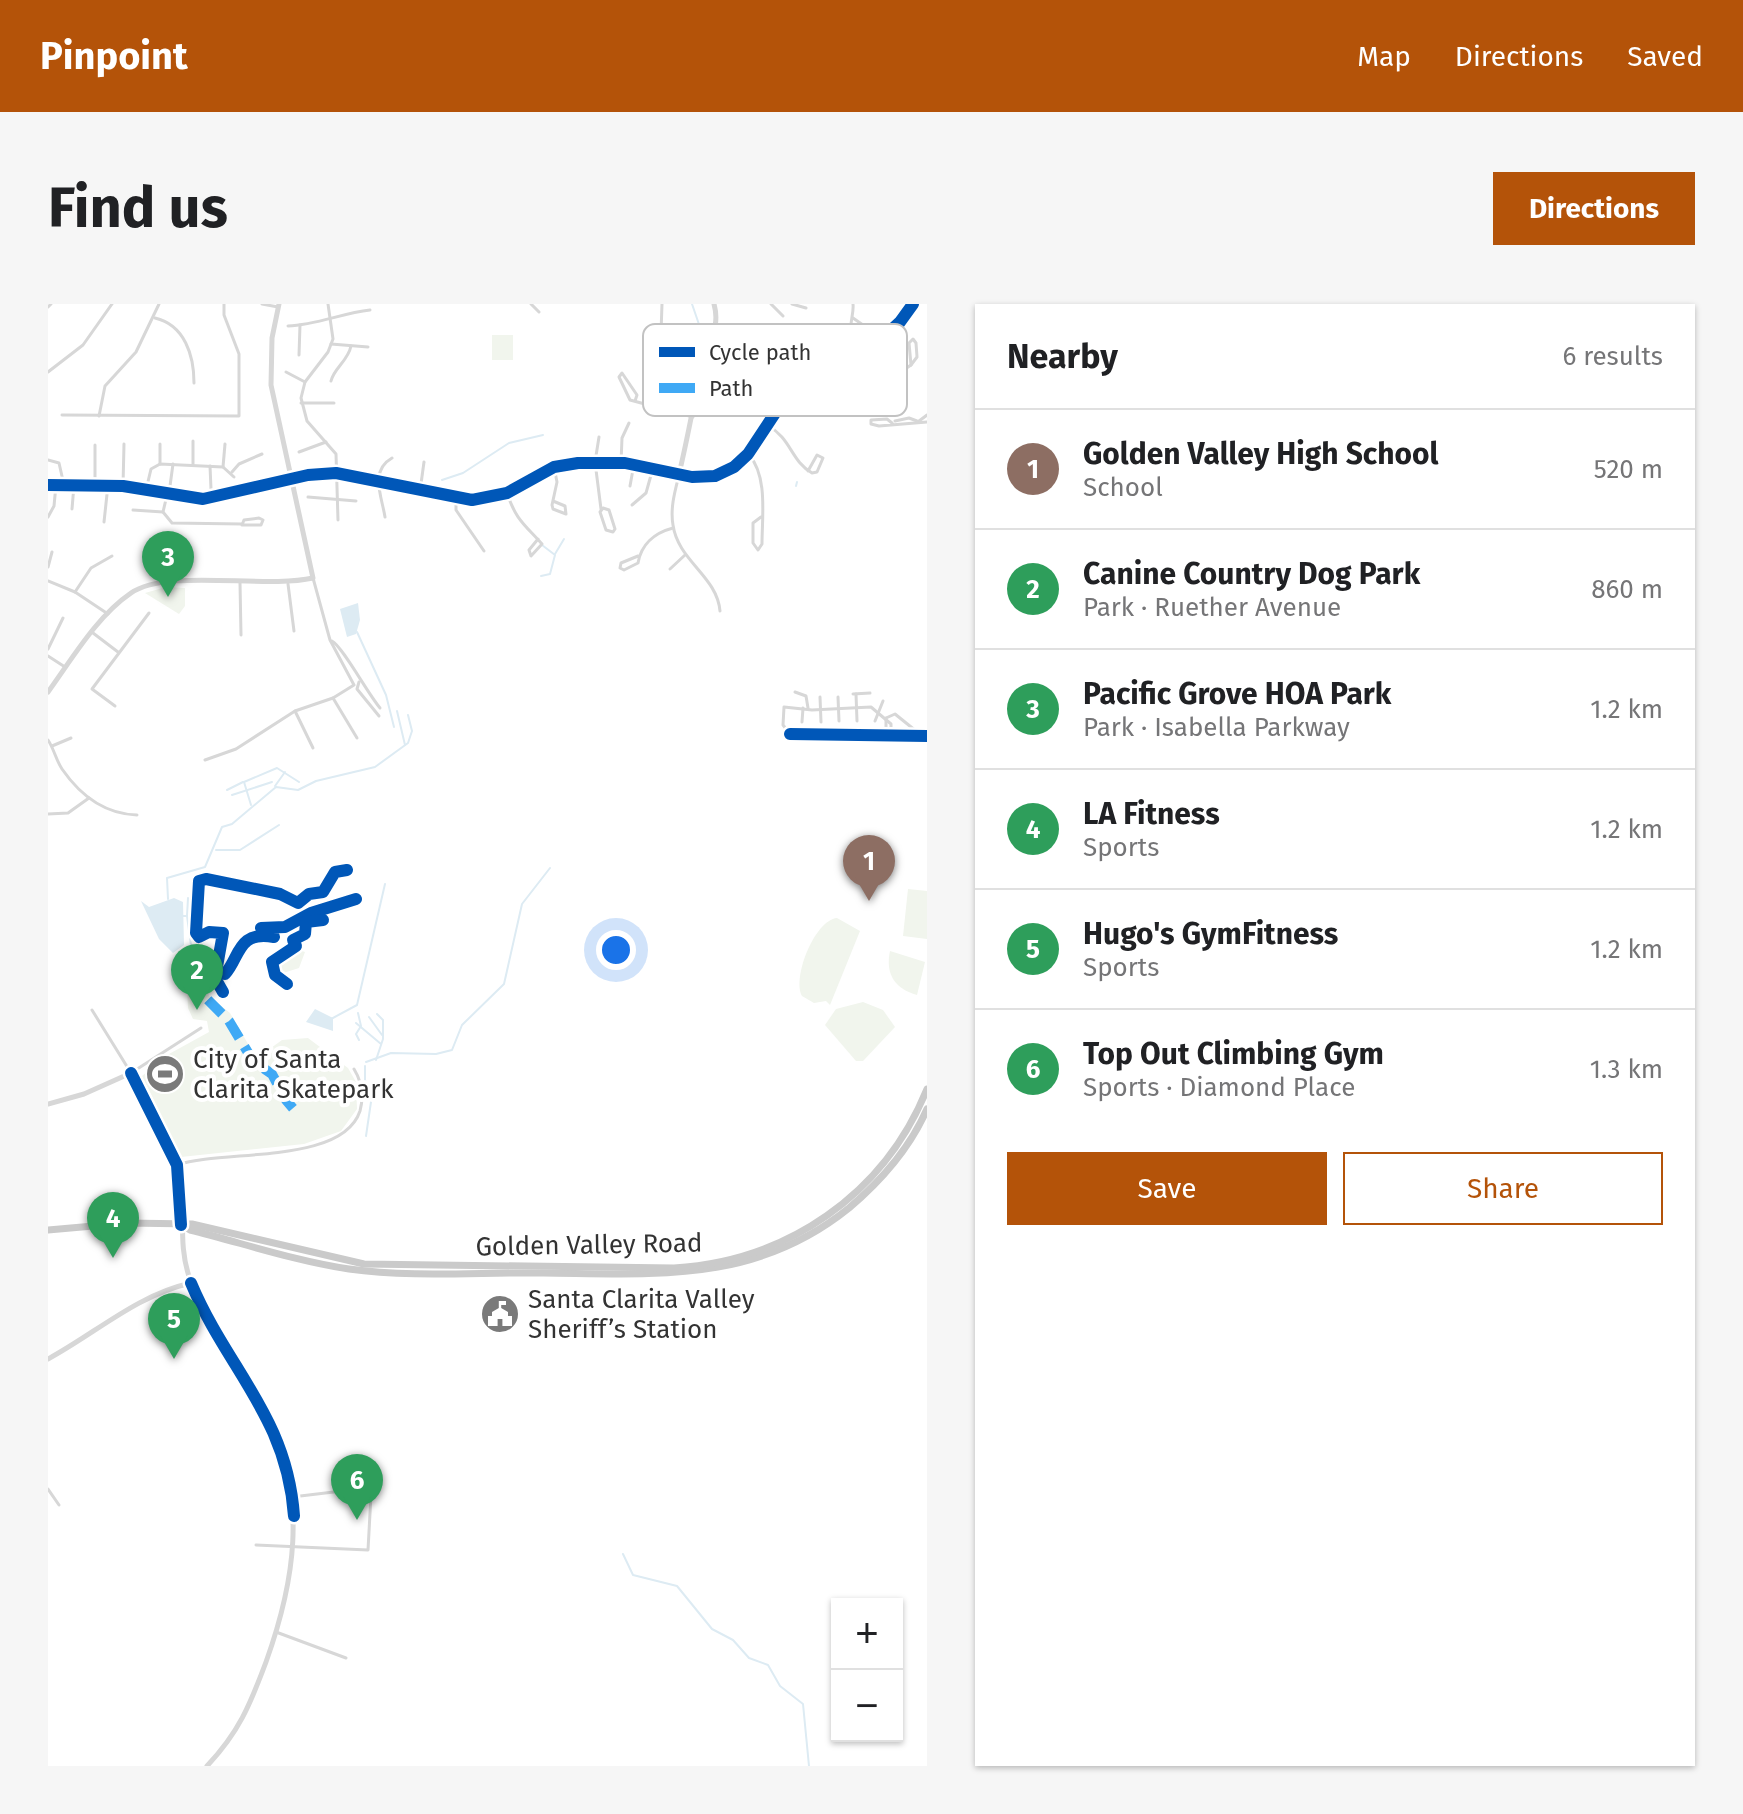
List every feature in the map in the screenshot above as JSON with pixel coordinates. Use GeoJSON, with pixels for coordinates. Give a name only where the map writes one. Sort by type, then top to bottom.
{"type":"FeatureCollection","features":[{"type":"Feature","properties":{"kind":"main road","name":"Golden Valley Road"},"geometry":{"type":"LineString","coordinates":[[48,1230],[127,1223],[192,1224],[364,1264],[674,1268],[719,1263],[777,1245],[814,1225],[846,1202],[897,1146],[927,1089]]}},
{"type":"Feature","properties":{"kind":"main road","name":"Golden Valley Road"},"geometry":{"type":"LineString","coordinates":[[181,1225],[190,1230],[361,1270],[630,1274],[707,1271],[780,1251],[834,1220],[884,1176],[909,1142],[927,1109]]}},
{"type":"Feature","properties":{"kind":"street"},"geometry":{"type":"LineString","coordinates":[[48,372],[83,345],[112,304]]}},
{"type":"Feature","properties":{"kind":"street"},"geometry":{"type":"LineString","coordinates":[[99,416],[105,386],[136,352],[155,318],[159,304]]}},
{"type":"Feature","properties":{"kind":"street"},"geometry":{"type":"LineString","coordinates":[[62,415],[239,416],[239,354],[224,315],[224,304]]}},
{"type":"Feature","properties":{"kind":"street"},"geometry":{"type":"LineString","coordinates":[[205,760],[251,741],[295,711],[333,698],[354,685],[330,640],[313,578],[271,385],[272,338],[278,306],[262,304]]}},
{"type":"Feature","properties":{"kind":"street"},"geometry":{"type":"LineString","coordinates":[[328,304],[331,344],[305,382],[301,403],[311,427],[336,454],[338,520]]}},
{"type":"Feature","properties":{"kind":"street"},"geometry":{"type":"LineString","coordinates":[[531,304],[539,312]]}},
{"type":"Feature","properties":{"kind":"street"},"geometry":{"type":"LineString","coordinates":[[661,324],[662,304]]}},
{"type":"Feature","properties":{"kind":"street"},"geometry":{"type":"LineString","coordinates":[[714,304],[715,324]]}},
{"type":"Feature","properties":{"kind":"street"},"geometry":{"type":"LineString","coordinates":[[771,304],[783,316]]}},
{"type":"Feature","properties":{"kind":"street"},"geometry":{"type":"LineString","coordinates":[[792,304],[806,308]]}},
{"type":"Feature","properties":{"kind":"street"},"geometry":{"type":"LineString","coordinates":[[852,324],[853,304]]}},
{"type":"Feature","properties":{"kind":"street"},"geometry":{"type":"LineString","coordinates":[[896,324],[913,304]]}},
{"type":"Feature","properties":{"kind":"street"},"geometry":{"type":"LineString","coordinates":[[288,326],[370,310]]}},
{"type":"Feature","properties":{"kind":"street"},"geometry":{"type":"LineString","coordinates":[[155,318],[177,330],[188,346],[194,383]]}},
{"type":"Feature","properties":{"kind":"street"},"geometry":{"type":"LineString","coordinates":[[853,318],[862,324]]}},
{"type":"Feature","properties":{"kind":"street"},"geometry":{"type":"LineString","coordinates":[[299,355],[300,325]]}},
{"type":"Feature","properties":{"kind":"street"},"geometry":{"type":"LineString","coordinates":[[907,368],[911,365],[917,357],[913,339],[909,343],[911,365]]}},
{"type":"Feature","properties":{"kind":"street"},"geometry":{"type":"LineString","coordinates":[[331,344],[368,347]]}},
{"type":"Feature","properties":{"kind":"street"},"geometry":{"type":"LineString","coordinates":[[331,381],[333,373],[347,360],[351,346]]}},
{"type":"Feature","properties":{"kind":"street"},"geometry":{"type":"LineString","coordinates":[[286,372],[305,382]]}},
{"type":"Feature","properties":{"kind":"street"},"geometry":{"type":"LineString","coordinates":[[635,401],[637,395],[622,373],[619,377],[630,400],[643,403]]}},
{"type":"Feature","properties":{"kind":"street"},"geometry":{"type":"LineString","coordinates":[[301,403],[334,403]]}},
{"type":"Feature","properties":{"kind":"street"},"geometry":{"type":"LineString","coordinates":[[918,421],[927,415]]}},
{"type":"Feature","properties":{"kind":"street"},"geometry":{"type":"LineString","coordinates":[[689,416],[693,417],[673,505],[674,528],[685,555],[715,589],[720,611]]}},
{"type":"Feature","properties":{"kind":"street"},"geometry":{"type":"LineString","coordinates":[[48,485],[123,486],[203,499],[291,479],[336,473],[456,498],[484,500],[507,493],[554,467],[595,462],[634,464],[679,474],[715,476],[734,467],[748,454],[773,416]]}},
{"type":"Feature","properties":{"kind":"street"},"geometry":{"type":"LineString","coordinates":[[893,423],[901,419],[927,422]]}},
{"type":"Feature","properties":{"kind":"street"},"geometry":{"type":"LineString","coordinates":[[621,463],[622,438],[629,423]]}},
{"type":"Feature","properties":{"kind":"street"},"geometry":{"type":"LineString","coordinates":[[767,425],[787,440],[800,466],[808,471],[817,472],[823,458],[817,455],[808,471]]}},
{"type":"Feature","properties":{"kind":"street"},"geometry":{"type":"LineString","coordinates":[[599,437],[595,462],[601,509],[606,530],[613,532],[615,529],[609,510],[601,509]]}},
{"type":"Feature","properties":{"kind":"street"},"geometry":{"type":"LineString","coordinates":[[193,441],[193,465]]}},
{"type":"Feature","properties":{"kind":"street"},"geometry":{"type":"LineString","coordinates":[[299,452],[326,442]]}},
{"type":"Feature","properties":{"kind":"street"},"geometry":{"type":"LineString","coordinates":[[123,486],[124,444]]}},
{"type":"Feature","properties":{"kind":"street"},"geometry":{"type":"LineString","coordinates":[[160,444],[160,464]]}},
{"type":"Feature","properties":{"kind":"street"},"geometry":{"type":"LineString","coordinates":[[223,467],[225,444]]}},
{"type":"Feature","properties":{"kind":"street"},"geometry":{"type":"LineString","coordinates":[[95,445],[95,485]]}},
{"type":"Feature","properties":{"kind":"street"},"geometry":{"type":"LineString","coordinates":[[232,472],[239,464],[262,454]]}},
{"type":"Feature","properties":{"kind":"street"},"geometry":{"type":"LineString","coordinates":[[748,454],[759,466],[761,517],[762,544],[758,550],[753,543],[753,523],[761,517]]}},
{"type":"Feature","properties":{"kind":"street"},"geometry":{"type":"LineString","coordinates":[[385,517],[379,482],[382,467],[392,458]]}},
{"type":"Feature","properties":{"kind":"street"},"geometry":{"type":"LineString","coordinates":[[48,460],[59,463],[64,485]]}},
{"type":"Feature","properties":{"kind":"street"},"geometry":{"type":"LineString","coordinates":[[420,491],[424,462]]}},
{"type":"Feature","properties":{"kind":"street"},"geometry":{"type":"LineString","coordinates":[[146,490],[151,469],[160,464],[223,467],[234,477]]}},
{"type":"Feature","properties":{"kind":"street"},"geometry":{"type":"LineString","coordinates":[[170,486],[173,464]]}},
{"type":"Feature","properties":{"kind":"street"},"geometry":{"type":"LineString","coordinates":[[630,486],[634,464]]}},
{"type":"Feature","properties":{"kind":"street"},"geometry":{"type":"LineString","coordinates":[[210,466],[211,489]]}},
{"type":"Feature","properties":{"kind":"street"},"geometry":{"type":"LineString","coordinates":[[553,501],[557,482],[554,467]]}},
{"type":"Feature","properties":{"kind":"street"},"geometry":{"type":"LineString","coordinates":[[632,505],[646,493],[653,468]]}},
{"type":"Feature","properties":{"kind":"street"},"geometry":{"type":"LineString","coordinates":[[48,517],[54,506],[56,485]]}},
{"type":"Feature","properties":{"kind":"street"},"geometry":{"type":"LineString","coordinates":[[72,509],[74,485]]}},
{"type":"Feature","properties":{"kind":"street"},"geometry":{"type":"LineString","coordinates":[[104,522],[108,485]]}},
{"type":"Feature","properties":{"kind":"street"},"geometry":{"type":"LineString","coordinates":[[507,493],[517,520],[538,539]]}},
{"type":"Feature","properties":{"kind":"street"},"geometry":{"type":"LineString","coordinates":[[163,512],[167,495]]}},
{"type":"Feature","properties":{"kind":"street"},"geometry":{"type":"LineString","coordinates":[[308,497],[356,501]]}},
{"type":"Feature","properties":{"kind":"street"},"geometry":{"type":"LineString","coordinates":[[456,498],[456,510],[484,551]]}},
{"type":"Feature","properties":{"kind":"street"},"geometry":{"type":"LineString","coordinates":[[133,510],[163,512],[172,523],[242,524],[245,527],[261,525],[263,520],[244,520],[242,524]]}},
{"type":"Feature","properties":{"kind":"street"},"geometry":{"type":"LineString","coordinates":[[638,556],[638,563],[624,570],[620,568],[621,563],[638,556],[651,538],[674,528]]}},
{"type":"Feature","properties":{"kind":"street"},"geometry":{"type":"LineString","coordinates":[[48,567],[52,552]]}},
{"type":"Feature","properties":{"kind":"street"},"geometry":{"type":"LineString","coordinates":[[670,569],[685,555]]}},
{"type":"Feature","properties":{"kind":"street"},"geometry":{"type":"LineString","coordinates":[[75,592],[91,568],[112,556]]}},
{"type":"Feature","properties":{"kind":"street"},"geometry":{"type":"LineString","coordinates":[[48,692],[108,614],[133,591],[154,583],[288,584],[313,578]]}},
{"type":"Feature","properties":{"kind":"street"},"geometry":{"type":"LineString","coordinates":[[48,581],[75,592],[108,614]]}},
{"type":"Feature","properties":{"kind":"street"},"geometry":{"type":"LineString","coordinates":[[240,583],[241,635]]}},
{"type":"Feature","properties":{"kind":"street"},"geometry":{"type":"LineString","coordinates":[[288,584],[294,631]]}},
{"type":"Feature","properties":{"kind":"street"},"geometry":{"type":"LineString","coordinates":[[115,706],[92,689],[149,613]]}},
{"type":"Feature","properties":{"kind":"street"},"geometry":{"type":"LineString","coordinates":[[48,649],[63,618]]}},
{"type":"Feature","properties":{"kind":"street"},"geometry":{"type":"LineString","coordinates":[[93,633],[118,652]]}},
{"type":"Feature","properties":{"kind":"street"},"geometry":{"type":"LineString","coordinates":[[330,640],[339,644],[359,682],[380,708]]}},
{"type":"Feature","properties":{"kind":"street"},"geometry":{"type":"LineString","coordinates":[[48,656],[65,668]]}},
{"type":"Feature","properties":{"kind":"street"},"geometry":{"type":"LineString","coordinates":[[359,682],[357,689],[379,716]]}},
{"type":"Feature","properties":{"kind":"street"},"geometry":{"type":"LineString","coordinates":[[795,692],[806,696],[802,722]]}},
{"type":"Feature","properties":{"kind":"street"},"geometry":{"type":"LineString","coordinates":[[857,721],[854,694],[870,693]]}},
{"type":"Feature","properties":{"kind":"street"},"geometry":{"type":"LineString","coordinates":[[820,697],[821,722]]}},
{"type":"Feature","properties":{"kind":"street"},"geometry":{"type":"LineString","coordinates":[[838,697],[839,721]]}},
{"type":"Feature","properties":{"kind":"street"},"geometry":{"type":"LineString","coordinates":[[333,698],[357,738]]}},
{"type":"Feature","properties":{"kind":"street"},"geometry":{"type":"LineString","coordinates":[[875,721],[883,701]]}},
{"type":"Feature","properties":{"kind":"street"},"geometry":{"type":"LineString","coordinates":[[889,737],[886,718],[877,710],[856,706],[820,710],[784,707],[783,725],[790,734],[889,737],[927,736]]}},
{"type":"Feature","properties":{"kind":"street"},"geometry":{"type":"LineString","coordinates":[[295,711],[313,748]]}},
{"type":"Feature","properties":{"kind":"street"},"geometry":{"type":"LineString","coordinates":[[886,718],[895,714],[916,731]]}},
{"type":"Feature","properties":{"kind":"street"},"geometry":{"type":"LineString","coordinates":[[52,746],[71,738]]}},
{"type":"Feature","properties":{"kind":"street"},"geometry":{"type":"LineString","coordinates":[[48,740],[61,768],[89,798],[109,811],[137,815]]}},
{"type":"Feature","properties":{"kind":"street"},"geometry":{"type":"LineString","coordinates":[[48,814],[68,813],[89,798]]}},
{"type":"Feature","properties":{"kind":"street"},"geometry":{"type":"LineString","coordinates":[[92,1010],[131,1073],[177,1165],[182,1253],[191,1283],[216,1332],[269,1419],[284,1457],[292,1497],[294,1546],[288,1595],[244,1721],[212,1764]]}},
{"type":"Feature","properties":{"kind":"street"},"geometry":{"type":"LineString","coordinates":[[48,1104],[84,1094],[131,1073],[201,1028]]}},
{"type":"Feature","properties":{"kind":"street"},"geometry":{"type":"LineString","coordinates":[[177,1165],[299,1149],[338,1138],[354,1123],[361,1107],[361,1086],[354,1069]]}},
{"type":"Feature","properties":{"kind":"street"},"geometry":{"type":"LineString","coordinates":[[48,1359],[86,1339],[142,1299],[191,1283]]}},
{"type":"Feature","properties":{"kind":"street"},"geometry":{"type":"LineString","coordinates":[[256,1545],[368,1550],[371,1495],[367,1488],[292,1497]]}},
{"type":"Feature","properties":{"kind":"street"},"geometry":{"type":"LineString","coordinates":[[48,1489],[59,1505]]}},
{"type":"Feature","properties":{"kind":"street"},"geometry":{"type":"LineString","coordinates":[[276,1632],[346,1658]]}},
{"type":"Feature","properties":{"kind":"shaded area"},"geometry":{"type":"Polygon","coordinates":[[[492,335],[513,335],[513,360],[492,360],[492,335]]]}},
{"type":"Feature","properties":{"kind":"shaded area"},"geometry":{"type":"Polygon","coordinates":[[[166,587],[185,588],[185,606],[179,614],[145,593],[166,587]]]}},
{"type":"Feature","properties":{"kind":"shaded area"},"geometry":{"type":"Polygon","coordinates":[[[358,603],[360,620],[356,634],[347,637],[340,609],[358,603]]]}},
{"type":"Feature","properties":{"kind":"shaded area"},"geometry":{"type":"Polygon","coordinates":[[[908,889],[927,891],[927,939],[903,936],[908,889]]]}},
{"type":"Feature","properties":{"kind":"shaded area"},"geometry":{"type":"Polygon","coordinates":[[[174,898],[183,902],[184,945],[173,953],[159,939],[141,901],[149,907],[174,898]]]}},
{"type":"Feature","properties":{"kind":"shaded area"},"geometry":{"type":"Polygon","coordinates":[[[837,918],[860,931],[830,1005],[826,1001],[814,1003],[802,996],[800,976],[803,963],[821,928],[837,918]]]}},
{"type":"Feature","properties":{"kind":"shaded area"},"geometry":{"type":"Polygon","coordinates":[[[890,951],[925,962],[917,995],[897,985],[893,979],[889,967],[890,951]]]}},
{"type":"Feature","properties":{"kind":"shaded area"},"geometry":{"type":"Polygon","coordinates":[[[305,952],[299,968],[277,975],[274,963],[305,952]]]}},
{"type":"Feature","properties":{"kind":"shaded area"},"geometry":{"type":"Polygon","coordinates":[[[198,962],[209,996],[230,1013],[251,1049],[260,1056],[282,1040],[308,1038],[348,1068],[356,1082],[357,1109],[341,1131],[304,1144],[181,1157],[142,1076],[169,1054],[209,1032],[207,1021],[193,1019],[188,1008],[186,966],[198,962]]]}},
{"type":"Feature","properties":{"kind":"shaded area"},"geometry":{"type":"Polygon","coordinates":[[[863,1002],[883,1010],[895,1027],[863,1061],[856,1061],[825,1025],[836,1009],[863,1002]]]}},
{"type":"Feature","properties":{"kind":"shaded area"},"geometry":{"type":"Polygon","coordinates":[[[315,1009],[333,1018],[333,1031],[306,1022],[315,1009]]]}},
{"type":"Feature","properties":{"kind":"waterway"},"geometry":{"type":"LineString","coordinates":[[692,304],[699,324]]}},
{"type":"Feature","properties":{"kind":"waterway"},"geometry":{"type":"LineString","coordinates":[[442,480],[463,473],[509,443],[543,435]]}},
{"type":"Feature","properties":{"kind":"waterway"},"geometry":{"type":"LineString","coordinates":[[796,486],[797,482]]}},
{"type":"Feature","properties":{"kind":"waterway"},"geometry":{"type":"LineString","coordinates":[[555,554],[564,539]]}},
{"type":"Feature","properties":{"kind":"waterway"},"geometry":{"type":"LineString","coordinates":[[541,576],[550,574],[555,555],[542,545]]}},
{"type":"Feature","properties":{"kind":"waterway"},"geometry":{"type":"LineString","coordinates":[[357,632],[386,695],[394,727]]}},
{"type":"Feature","properties":{"kind":"waterway"},"geometry":{"type":"LineString","coordinates":[[397,711],[405,745]]}},
{"type":"Feature","properties":{"kind":"waterway"},"geometry":{"type":"LineString","coordinates":[[168,899],[167,878],[205,867],[222,827],[232,824],[276,787],[298,790],[316,781],[375,767],[408,743],[412,731],[408,715]]}},
{"type":"Feature","properties":{"kind":"waterway"},"geometry":{"type":"LineString","coordinates":[[251,805],[244,782],[277,768],[299,782]]}},
{"type":"Feature","properties":{"kind":"waterway"},"geometry":{"type":"LineString","coordinates":[[275,786],[285,772]]}},
{"type":"Feature","properties":{"kind":"waterway"},"geometry":{"type":"LineString","coordinates":[[227,790],[243,782]]}},
{"type":"Feature","properties":{"kind":"waterway"},"geometry":{"type":"LineString","coordinates":[[232,795],[272,782]]}},
{"type":"Feature","properties":{"kind":"waterway"},"geometry":{"type":"LineString","coordinates":[[216,850],[240,850],[279,825]]}},
{"type":"Feature","properties":{"kind":"waterway"},"geometry":{"type":"LineString","coordinates":[[366,1062],[391,1053],[436,1054],[452,1050],[462,1025],[504,984],[522,904],[550,868]]}},
{"type":"Feature","properties":{"kind":"waterway"},"geometry":{"type":"LineString","coordinates":[[331,1019],[357,1005],[385,884]]}},
{"type":"Feature","properties":{"kind":"waterway"},"geometry":{"type":"LineString","coordinates":[[182,916],[187,916],[188,898]]}},
{"type":"Feature","properties":{"kind":"waterway"},"geometry":{"type":"LineString","coordinates":[[187,916],[191,945]]}},
{"type":"Feature","properties":{"kind":"waterway"},"geometry":{"type":"LineString","coordinates":[[358,1013],[361,1026],[356,1034],[359,1040]]}},
{"type":"Feature","properties":{"kind":"waterway"},"geometry":{"type":"LineString","coordinates":[[376,1060],[383,1039],[383,1020],[377,1014]]}},
{"type":"Feature","properties":{"kind":"waterway"},"geometry":{"type":"LineString","coordinates":[[369,1017],[382,1035]]}},
{"type":"Feature","properties":{"kind":"waterway"},"geometry":{"type":"LineString","coordinates":[[356,1023],[381,1044]]}},
{"type":"Feature","properties":{"kind":"waterway"},"geometry":{"type":"LineString","coordinates":[[365,1066],[365,1080],[372,1095],[366,1136]]}},
{"type":"Feature","properties":{"kind":"waterway"},"geometry":{"type":"LineString","coordinates":[[623,1554],[633,1575],[677,1586],[712,1629],[733,1640],[749,1658],[768,1665],[780,1686],[803,1704],[809,1766]]}},
{"type":"Feature","properties":{"kind":"marked path"},"geometry":{"type":"LineString","coordinates":[[195,973],[204,996],[229,1021],[253,1061],[272,1074],[297,1113]]}},
{"type":"Feature","properties":{"kind":"cycle path"},"geometry":{"type":"LineString","coordinates":[[898,324],[913,304]]}},
{"type":"Feature","properties":{"kind":"cycle path"},"geometry":{"type":"LineString","coordinates":[[48,485],[123,486],[203,499],[308,475],[336,473],[472,500],[507,493],[554,467],[578,463],[625,463],[692,477],[715,476],[734,467],[748,454],[773,416]]}},
{"type":"Feature","properties":{"kind":"cycle path"},"geometry":{"type":"LineString","coordinates":[[790,734],[927,736]]}},
{"type":"Feature","properties":{"kind":"cycle path"},"geometry":{"type":"LineString","coordinates":[[223,992],[215,978],[223,933],[209,932],[199,937],[196,933],[199,881],[206,879],[280,894],[298,903],[309,894],[323,892],[335,872],[347,870]]}},
{"type":"Feature","properties":{"kind":"cycle path"},"geometry":{"type":"LineString","coordinates":[[225,974],[246,941],[262,936],[274,937],[261,928],[285,927],[311,913],[356,899]]}},
{"type":"Feature","properties":{"kind":"cycle path"},"geometry":{"type":"LineString","coordinates":[[287,984],[275,975],[272,962],[296,946],[293,940],[305,934],[306,922],[323,920]]}},
{"type":"Feature","properties":{"kind":"cycle path"},"geometry":{"type":"LineString","coordinates":[[131,1073],[177,1165],[181,1225]]}},
{"type":"Feature","properties":{"kind":"cycle path"},"geometry":{"type":"LineString","coordinates":[[191,1283],[205,1314],[268,1421],[289,1481],[294,1516]]}},
{"type":"Feature","properties":{"kind":"place","name":"Pacific Grove HOA Park"},"geometry":{"type":"Point","coordinates":[168,597]}},
{"type":"Feature","properties":{"kind":"place","name":"Golden Valley High School"},"geometry":{"type":"Point","coordinates":[869,901]}},
{"type":"Feature","properties":{"kind":"place","name":"Canine Country Dog Park"},"geometry":{"type":"Point","coordinates":[197,1010]}},
{"type":"Feature","properties":{"kind":"place","name":"City of Santa Clarita Skatepark"},"geometry":{"type":"Point","coordinates":[165,1074]}},
{"type":"Feature","properties":{"kind":"place","name":"LA Fitness"},"geometry":{"type":"Point","coordinates":[113,1258]}},
{"type":"Feature","properties":{"kind":"place","name":"Santa Clarita Valley Sheriff’s Station"},"geometry":{"type":"Point","coordinates":[500,1314]}},
{"type":"Feature","properties":{"kind":"place","name":"Hugo's GymFitness"},"geometry":{"type":"Point","coordinates":[174,1359]}},
{"type":"Feature","properties":{"kind":"place","name":"Top Out Climbing Gym"},"geometry":{"type":"Point","coordinates":[357,1520]}}]}
